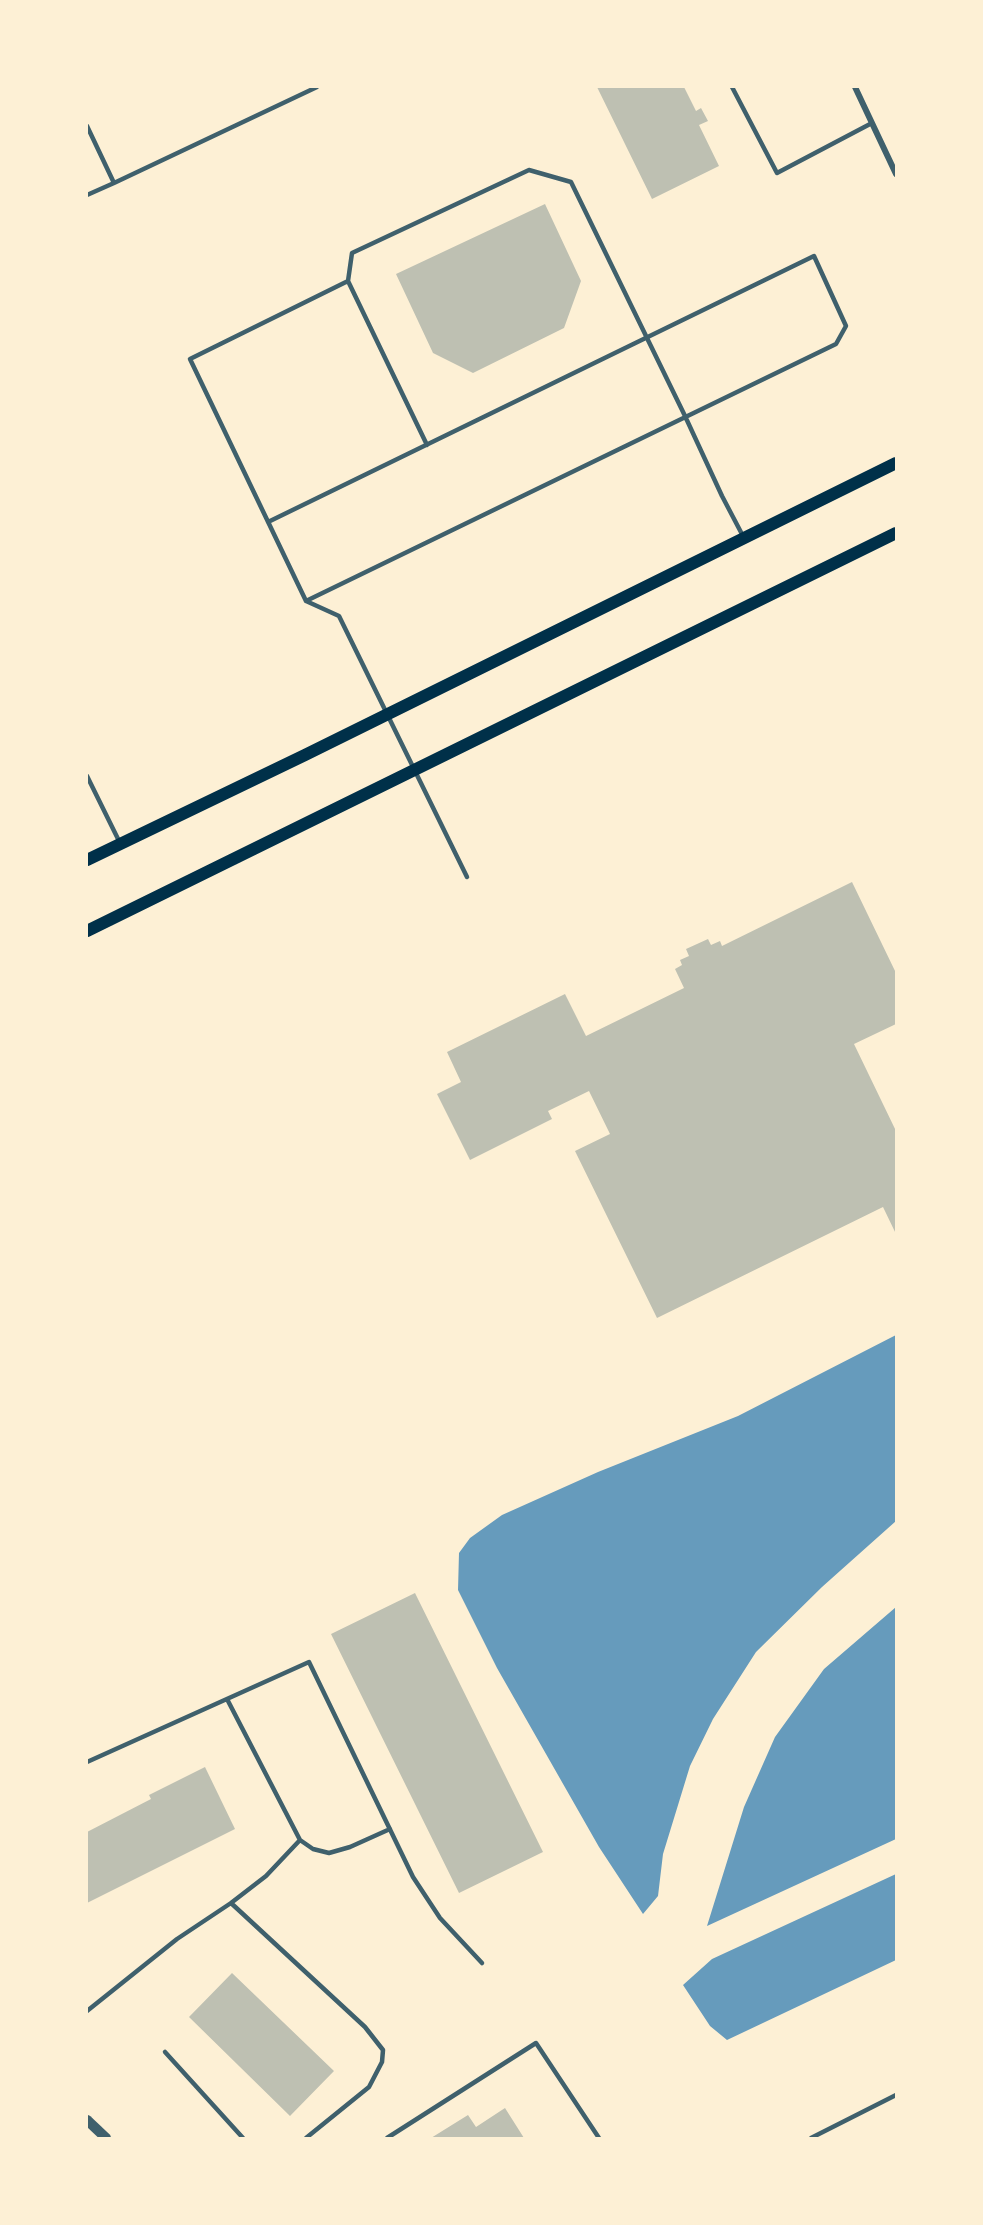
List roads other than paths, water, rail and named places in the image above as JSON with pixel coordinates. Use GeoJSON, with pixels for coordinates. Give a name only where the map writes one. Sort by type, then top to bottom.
{"type":"FeatureCollection","features":[{"type":"Feature","properties":{"kind":"main road"},"geometry":{"type":"LineString","coordinates":[[87,860],[896,463]]}},
{"type":"Feature","properties":{"kind":"main road"},"geometry":{"type":"LineString","coordinates":[[87,931],[896,533]]}},
{"type":"Feature","properties":{"kind":"street"},"geometry":{"type":"LineString","coordinates":[[855,87],[896,174]]}},
{"type":"Feature","properties":{"kind":"street"},"geometry":{"type":"LineString","coordinates":[[87,2120],[106,2138]]}},
{"type":"Feature","properties":{"kind":"lane"},"geometry":{"type":"LineString","coordinates":[[87,195],[317,87]]}},
{"type":"Feature","properties":{"kind":"lane"},"geometry":{"type":"LineString","coordinates":[[732,87],[777,173],[872,123]]}},
{"type":"Feature","properties":{"kind":"lane"},"geometry":{"type":"LineString","coordinates":[[87,126],[114,183]]}},
{"type":"Feature","properties":{"kind":"lane"},"geometry":{"type":"LineString","coordinates":[[427,445],[348,281],[352,253],[529,170],[571,182],[744,538]]}},
{"type":"Feature","properties":{"kind":"lane"},"geometry":{"type":"LineString","coordinates":[[268,522],[814,256],[846,326],[836,344],[306,601]]}},
{"type":"Feature","properties":{"kind":"lane"},"geometry":{"type":"LineString","coordinates":[[348,281],[189,359],[306,601],[339,616],[467,877]]}},
{"type":"Feature","properties":{"kind":"lane"},"geometry":{"type":"LineString","coordinates":[[87,776],[120,843]]}},
{"type":"Feature","properties":{"kind":"lane"},"geometry":{"type":"LineString","coordinates":[[87,1762],[309,1662],[413,1877],[440,1918],[482,1963]]}},
{"type":"Feature","properties":{"kind":"lane"},"geometry":{"type":"LineString","coordinates":[[227,1699],[300,1840],[314,1849],[329,1853],[350,1847],[390,1828]]}},
{"type":"Feature","properties":{"kind":"lane"},"geometry":{"type":"LineString","coordinates":[[87,2011],[177,1939],[231,1903],[266,1876],[300,1840]]}},
{"type":"Feature","properties":{"kind":"lane"},"geometry":{"type":"LineString","coordinates":[[231,1903],[365,2027],[383,2050],[382,2062],[369,2087],[306,2138]]}},
{"type":"Feature","properties":{"kind":"lane"},"geometry":{"type":"LineString","coordinates":[[387,2138],[536,2043],[599,2138]]}},
{"type":"Feature","properties":{"kind":"lane"},"geometry":{"type":"LineString","coordinates":[[165,2052],[243,2138]]}},
{"type":"Feature","properties":{"kind":"lane"},"geometry":{"type":"LineString","coordinates":[[811,2138],[896,2095]]}},
{"type":"Feature","properties":{"kind":"water"},"geometry":{"type":"Polygon","coordinates":[[[896,1335],[896,1521],[822,1587],[756,1652],[713,1719],[690,1766],[663,1854],[658,1896],[643,1914],[599,1847],[497,1668],[458,1590],[459,1553],[470,1538],[502,1515],[598,1472],[738,1416],[896,1335]]]}},
{"type":"Feature","properties":{"kind":"water"},"geometry":{"type":"Polygon","coordinates":[[[896,1607],[896,1839],[707,1926],[744,1807],[775,1737],[824,1669],[896,1607]]]}},
{"type":"Feature","properties":{"kind":"water"},"geometry":{"type":"Polygon","coordinates":[[[896,1874],[896,1960],[727,2040],[710,2026],[683,1985],[712,1959],[896,1874]]]}}]}
